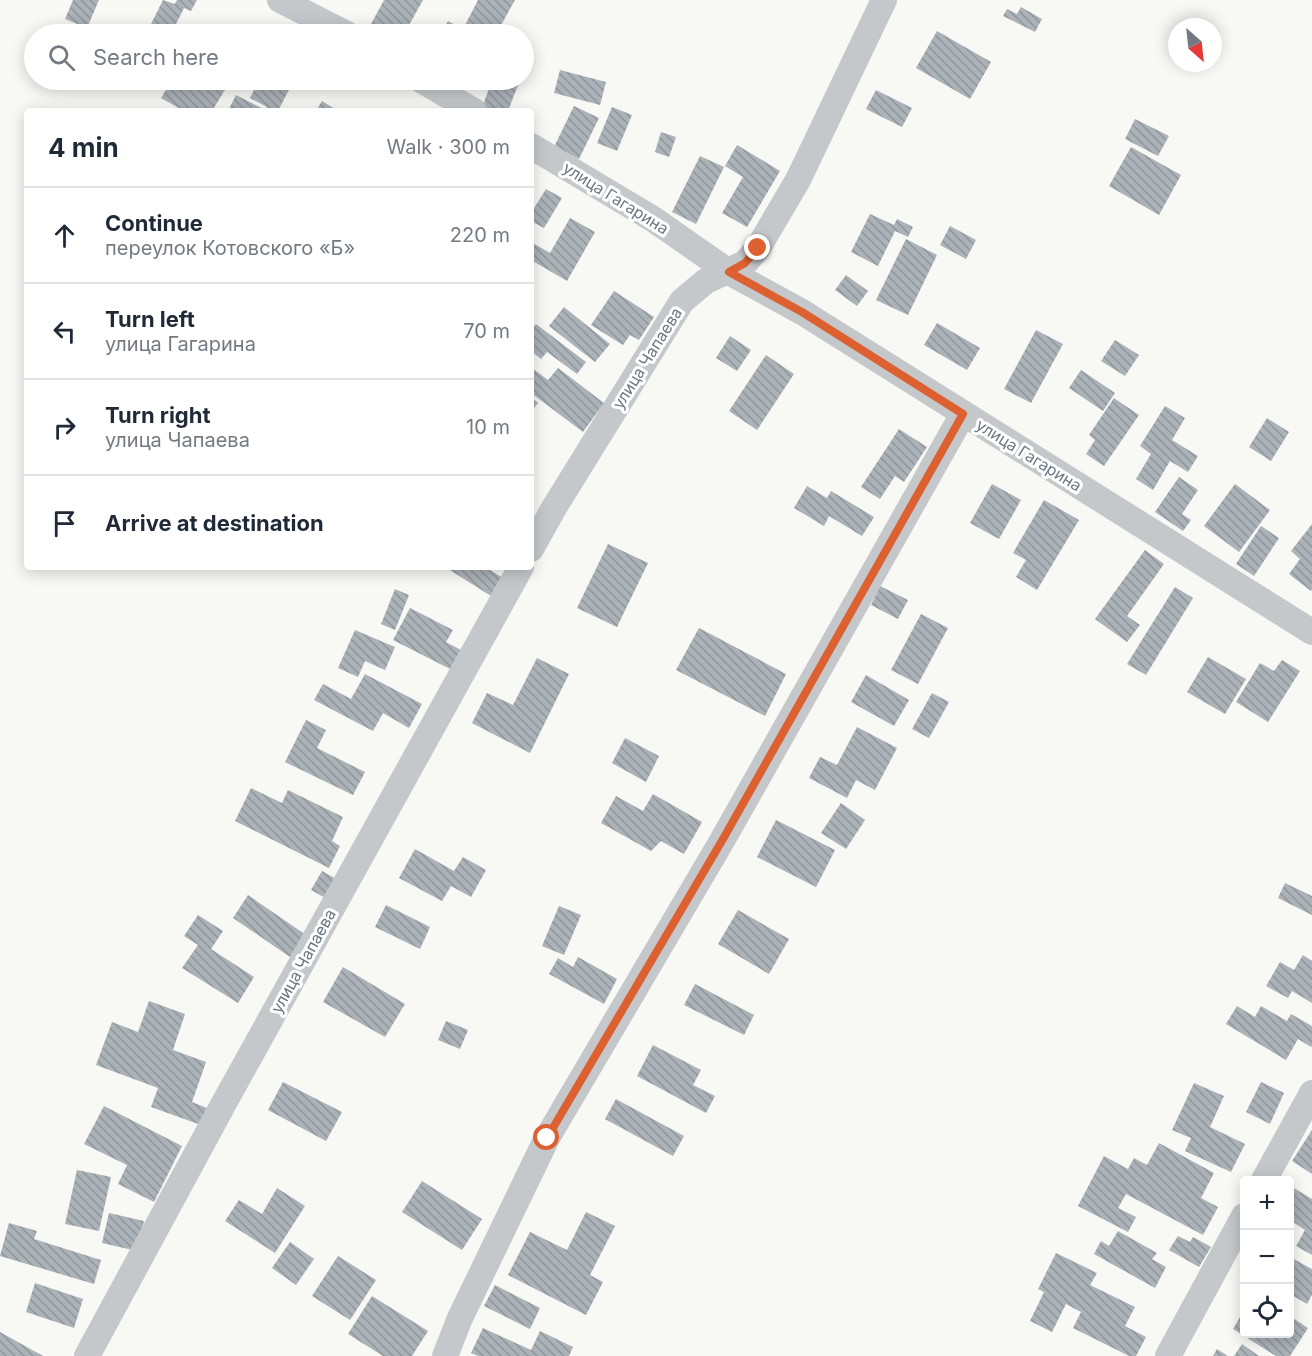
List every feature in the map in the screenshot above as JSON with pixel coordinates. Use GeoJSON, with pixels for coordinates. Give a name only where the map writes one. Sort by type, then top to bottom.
{"type":"FeatureCollection","features":[{"type":"Feature","properties":{"kind":"street"},"geometry":{"type":"LineString","coordinates":[[280,0],[327,24]]}},
{"type":"Feature","properties":{"kind":"street","name":"улица Чапаева"},"geometry":{"type":"LineString","coordinates":[[534,544],[682,301],[706,281],[745,263],[758,248],[798,180],[884,0]]}},
{"type":"Feature","properties":{"kind":"street"},"geometry":{"type":"LineString","coordinates":[[439,90],[469,108]]}},
{"type":"Feature","properties":{"kind":"street","name":"улица Гагарина"},"geometry":{"type":"LineString","coordinates":[[534,148],[653,219],[729,272],[802,312],[1312,632]]}},
{"type":"Feature","properties":{"kind":"street"},"geometry":{"type":"LineString","coordinates":[[445,1356],[460,1318],[547,1138],[723,839],[963,414]]}},
{"type":"Feature","properties":{"kind":"street","name":"улица Чапаева"},"geometry":{"type":"LineString","coordinates":[[87,1356],[235,1083],[519,570]]}},
{"type":"Feature","properties":{"kind":"street"},"geometry":{"type":"LineString","coordinates":[[1266,1176],[1312,1093]]}},
{"type":"Feature","properties":{"kind":"street"},"geometry":{"type":"LineString","coordinates":[[1168,1356],[1240,1225]]}},
{"type":"Feature","properties":{"kind":"building"},"geometry":{"type":"Polygon","coordinates":[[[73,0],[99,0],[89,24],[77,24],[65,19],[73,0]]]}},
{"type":"Feature","properties":{"kind":"building"},"geometry":{"type":"Polygon","coordinates":[[[163,0],[175,4],[177,0],[197,0],[191,11],[184,8],[176,24],[151,24],[163,0]]]}},
{"type":"Feature","properties":{"kind":"building"},"geometry":{"type":"Polygon","coordinates":[[[384,0],[423,0],[410,24],[371,24],[384,0]]]}},
{"type":"Feature","properties":{"kind":"building"},"geometry":{"type":"Polygon","coordinates":[[[478,0],[515,0],[502,24],[466,24],[478,0]]]}},
{"type":"Feature","properties":{"kind":"building"},"geometry":{"type":"Polygon","coordinates":[[[1021,7],[1042,19],[1035,32],[1003,16],[1007,9],[1017,14],[1021,7]]]}},
{"type":"Feature","properties":{"kind":"building"},"geometry":{"type":"Polygon","coordinates":[[[937,31],[991,62],[970,99],[916,68],[937,31]]]}},
{"type":"Feature","properties":{"kind":"building"},"geometry":{"type":"Polygon","coordinates":[[[560,70],[606,82],[600,105],[554,93],[560,70]]]}},
{"type":"Feature","properties":{"kind":"building"},"geometry":{"type":"Polygon","coordinates":[[[166,90],[225,90],[214,108],[179,108],[161,98],[166,90]]]}},
{"type":"Feature","properties":{"kind":"building"},"geometry":{"type":"Polygon","coordinates":[[[254,90],[289,90],[280,108],[266,108],[250,98],[254,90]]]}},
{"type":"Feature","properties":{"kind":"building"},"geometry":{"type":"Polygon","coordinates":[[[488,90],[516,90],[509,108],[482,108],[488,90]]]}},
{"type":"Feature","properties":{"kind":"building"},"geometry":{"type":"Polygon","coordinates":[[[876,90],[912,108],[902,127],[866,109],[876,90]]]}},
{"type":"Feature","properties":{"kind":"building"},"geometry":{"type":"Polygon","coordinates":[[[236,95],[261,108],[230,108],[236,95]]]}},
{"type":"Feature","properties":{"kind":"building"},"geometry":{"type":"Polygon","coordinates":[[[322,101],[333,108],[318,108],[322,101]]]}},
{"type":"Feature","properties":{"kind":"building"},"geometry":{"type":"Polygon","coordinates":[[[574,106],[599,118],[579,159],[554,147],[574,106]]]}},
{"type":"Feature","properties":{"kind":"building"},"geometry":{"type":"Polygon","coordinates":[[[612,107],[632,115],[617,151],[597,143],[612,107]]]}},
{"type":"Feature","properties":{"kind":"building"},"geometry":{"type":"Polygon","coordinates":[[[1135,119],[1169,136],[1158,156],[1125,139],[1135,119]]]}},
{"type":"Feature","properties":{"kind":"building"},"geometry":{"type":"Polygon","coordinates":[[[661,132],[676,137],[669,157],[655,152],[661,132]]]}},
{"type":"Feature","properties":{"kind":"building"},"geometry":{"type":"Polygon","coordinates":[[[737,145],[780,171],[747,227],[722,213],[743,177],[725,166],[737,145]]]}},
{"type":"Feature","properties":{"kind":"building"},"geometry":{"type":"Polygon","coordinates":[[[1131,147],[1181,175],[1159,215],[1109,186],[1131,147]]]}},
{"type":"Feature","properties":{"kind":"building"},"geometry":{"type":"Polygon","coordinates":[[[700,156],[724,167],[696,224],[672,212],[700,156]]]}},
{"type":"Feature","properties":{"kind":"building"},"geometry":{"type":"Polygon","coordinates":[[[546,189],[562,198],[544,228],[534,223],[534,208],[546,189]]]}},
{"type":"Feature","properties":{"kind":"building"},"geometry":{"type":"Polygon","coordinates":[[[870,214],[894,225],[897,219],[913,227],[908,237],[895,231],[878,266],[851,252],[870,214]]]}},
{"type":"Feature","properties":{"kind":"building"},"geometry":{"type":"Polygon","coordinates":[[[570,218],[595,232],[567,281],[534,262],[534,244],[550,253],[570,218]]]}},
{"type":"Feature","properties":{"kind":"building"},"geometry":{"type":"Polygon","coordinates":[[[950,226],[976,240],[966,259],[940,245],[950,226]]]}},
{"type":"Feature","properties":{"kind":"building"},"geometry":{"type":"Polygon","coordinates":[[[906,239],[937,255],[908,315],[876,300],[906,239]]]}},
{"type":"Feature","properties":{"kind":"building"},"geometry":{"type":"Polygon","coordinates":[[[846,275],[868,291],[857,306],[835,290],[846,275]]]}},
{"type":"Feature","properties":{"kind":"building"},"geometry":{"type":"Polygon","coordinates":[[[614,291],[654,317],[639,340],[630,335],[623,345],[591,325],[614,291]]]}},
{"type":"Feature","properties":{"kind":"building"},"geometry":{"type":"Polygon","coordinates":[[[564,307],[610,344],[595,362],[549,326],[564,307]]]}},
{"type":"Feature","properties":{"kind":"building"},"geometry":{"type":"Polygon","coordinates":[[[937,323],[980,348],[967,370],[924,345],[937,323]]]}},
{"type":"Feature","properties":{"kind":"building"},"geometry":{"type":"Polygon","coordinates":[[[536,324],[586,362],[577,374],[547,352],[541,359],[534,353],[534,326],[536,324]]]}},
{"type":"Feature","properties":{"kind":"building"},"geometry":{"type":"Polygon","coordinates":[[[1036,330],[1063,344],[1031,403],[1004,389],[1036,330]]]}},
{"type":"Feature","properties":{"kind":"building"},"geometry":{"type":"Polygon","coordinates":[[[730,336],[751,350],[737,371],[716,358],[730,336]]]}},
{"type":"Feature","properties":{"kind":"building"},"geometry":{"type":"Polygon","coordinates":[[[1115,340],[1139,355],[1125,376],[1101,361],[1115,340]]]}},
{"type":"Feature","properties":{"kind":"building"},"geometry":{"type":"Polygon","coordinates":[[[766,355],[794,374],[757,430],[729,411],[766,355]]]}},
{"type":"Feature","properties":{"kind":"building"},"geometry":{"type":"Polygon","coordinates":[[[558,368],[604,403],[583,432],[534,395],[534,370],[548,380],[558,368]]]}},
{"type":"Feature","properties":{"kind":"building"},"geometry":{"type":"Polygon","coordinates":[[[1081,370],[1115,393],[1103,411],[1069,388],[1081,370]]]}},
{"type":"Feature","properties":{"kind":"building"},"geometry":{"type":"Polygon","coordinates":[[[1114,398],[1139,415],[1104,466],[1086,454],[1095,440],[1089,435],[1114,398]]]}},
{"type":"Feature","properties":{"kind":"building"},"geometry":{"type":"Polygon","coordinates":[[[1165,406],[1185,418],[1172,440],[1198,456],[1188,472],[1170,461],[1153,490],[1136,479],[1151,454],[1140,446],[1165,406]]]}},
{"type":"Feature","properties":{"kind":"building"},"geometry":{"type":"Polygon","coordinates":[[[1267,418],[1289,432],[1271,461],[1249,447],[1267,418]]]}},
{"type":"Feature","properties":{"kind":"building"},"geometry":{"type":"Polygon","coordinates":[[[899,429],[927,447],[904,482],[895,476],[880,499],[861,487],[899,429]]]}},
{"type":"Feature","properties":{"kind":"building"},"geometry":{"type":"Polygon","coordinates":[[[1179,477],[1198,490],[1182,514],[1191,520],[1183,531],[1155,512],[1179,477]]]}},
{"type":"Feature","properties":{"kind":"building"},"geometry":{"type":"Polygon","coordinates":[[[992,484],[1021,500],[999,539],[970,523],[992,484]]]}},
{"type":"Feature","properties":{"kind":"building"},"geometry":{"type":"Polygon","coordinates":[[[1235,484],[1270,510],[1239,552],[1204,526],[1235,484]]]}},
{"type":"Feature","properties":{"kind":"building"},"geometry":{"type":"Polygon","coordinates":[[[807,486],[827,498],[831,491],[874,517],[862,536],[829,516],[824,526],[794,508],[807,486]]]}},
{"type":"Feature","properties":{"kind":"building"},"geometry":{"type":"Polygon","coordinates":[[[1044,500],[1079,520],[1037,590],[1016,577],[1026,560],[1013,553],[1044,500]]]}},
{"type":"Feature","properties":{"kind":"building"},"geometry":{"type":"Polygon","coordinates":[[[1312,524],[1311,591],[1289,574],[1300,559],[1291,551],[1312,524]]]}},
{"type":"Feature","properties":{"kind":"building"},"geometry":{"type":"Polygon","coordinates":[[[1261,526],[1279,538],[1254,576],[1236,564],[1261,526]]]}},
{"type":"Feature","properties":{"kind":"building"},"geometry":{"type":"Polygon","coordinates":[[[608,544],[648,563],[617,627],[577,608],[608,544]]]}},
{"type":"Feature","properties":{"kind":"building"},"geometry":{"type":"Polygon","coordinates":[[[1145,550],[1164,564],[1127,616],[1140,625],[1127,642],[1095,619],[1145,550]]]}},
{"type":"Feature","properties":{"kind":"building"},"geometry":{"type":"Polygon","coordinates":[[[450,570],[490,570],[503,578],[491,596],[450,570]]]}},
{"type":"Feature","properties":{"kind":"building"},"geometry":{"type":"Polygon","coordinates":[[[880,586],[908,600],[898,619],[871,605],[880,586]]]}},
{"type":"Feature","properties":{"kind":"building"},"geometry":{"type":"Polygon","coordinates":[[[1175,587],[1193,598],[1146,675],[1127,664],[1175,587]]]}},
{"type":"Feature","properties":{"kind":"building"},"geometry":{"type":"Polygon","coordinates":[[[395,589],[409,595],[395,630],[381,624],[395,589]]]}},
{"type":"Feature","properties":{"kind":"building"},"geometry":{"type":"Polygon","coordinates":[[[410,608],[453,630],[446,642],[461,650],[450,669],[393,640],[410,608]]]}},
{"type":"Feature","properties":{"kind":"building"},"geometry":{"type":"Polygon","coordinates":[[[921,614],[948,628],[918,684],[891,670],[921,614]]]}},
{"type":"Feature","properties":{"kind":"building"},"geometry":{"type":"Polygon","coordinates":[[[699,628],[786,674],[765,716],[676,670],[699,628]]]}},
{"type":"Feature","properties":{"kind":"building"},"geometry":{"type":"Polygon","coordinates":[[[355,630],[395,647],[385,670],[365,661],[358,677],[338,668],[355,630]]]}},
{"type":"Feature","properties":{"kind":"building"},"geometry":{"type":"Polygon","coordinates":[[[1208,657],[1246,679],[1225,714],[1187,692],[1208,657]]]}},
{"type":"Feature","properties":{"kind":"building"},"geometry":{"type":"Polygon","coordinates":[[[537,658],[569,674],[530,753],[472,723],[487,693],[513,705],[537,658]]]}},
{"type":"Feature","properties":{"kind":"building"},"geometry":{"type":"Polygon","coordinates":[[[1282,660],[1300,671],[1268,722],[1236,702],[1260,663],[1274,671],[1282,660]]]}},
{"type":"Feature","properties":{"kind":"building"},"geometry":{"type":"Polygon","coordinates":[[[365,674],[422,704],[409,728],[383,713],[373,731],[314,700],[323,684],[351,699],[365,674]]]}},
{"type":"Feature","properties":{"kind":"building"},"geometry":{"type":"Polygon","coordinates":[[[866,675],[909,700],[894,726],[851,702],[866,675]]]}},
{"type":"Feature","properties":{"kind":"building"},"geometry":{"type":"Polygon","coordinates":[[[932,693],[949,702],[929,738],[912,729],[932,693]]]}},
{"type":"Feature","properties":{"kind":"building"},"geometry":{"type":"Polygon","coordinates":[[[306,720],[326,730],[317,748],[365,772],[353,795],[285,762],[306,720]]]}},
{"type":"Feature","properties":{"kind":"building"},"geometry":{"type":"Polygon","coordinates":[[[857,727],[897,748],[875,790],[856,780],[847,798],[809,778],[820,757],[837,765],[857,727]]]}},
{"type":"Feature","properties":{"kind":"building"},"geometry":{"type":"Polygon","coordinates":[[[625,738],[659,756],[646,782],[612,763],[625,738]]]}},
{"type":"Feature","properties":{"kind":"building"},"geometry":{"type":"Polygon","coordinates":[[[251,788],[282,803],[288,790],[343,817],[332,841],[340,846],[329,868],[235,821],[251,788]]]}},
{"type":"Feature","properties":{"kind":"building"},"geometry":{"type":"Polygon","coordinates":[[[653,794],[702,822],[684,854],[661,841],[651,851],[601,823],[616,796],[643,811],[653,794]]]}},
{"type":"Feature","properties":{"kind":"building"},"geometry":{"type":"Polygon","coordinates":[[[841,803],[865,820],[846,849],[821,833],[841,803]]]}},
{"type":"Feature","properties":{"kind":"building"},"geometry":{"type":"Polygon","coordinates":[[[776,820],[835,850],[816,887],[757,857],[776,820]]]}},
{"type":"Feature","properties":{"kind":"building"},"geometry":{"type":"Polygon","coordinates":[[[415,849],[454,871],[463,857],[486,870],[471,897],[451,886],[442,901],[399,878],[415,849]]]}},
{"type":"Feature","properties":{"kind":"building"},"geometry":{"type":"Polygon","coordinates":[[[322,871],[340,881],[329,900],[311,890],[322,871]]]}},
{"type":"Feature","properties":{"kind":"building"},"geometry":{"type":"Polygon","coordinates":[[[1285,883],[1312,896],[1312,915],[1278,898],[1285,883]]]}},
{"type":"Feature","properties":{"kind":"building"},"geometry":{"type":"Polygon","coordinates":[[[248,895],[306,935],[290,957],[233,918],[248,895]]]}},
{"type":"Feature","properties":{"kind":"building"},"geometry":{"type":"Polygon","coordinates":[[[386,905],[430,927],[420,949],[375,927],[386,905]]]}},
{"type":"Feature","properties":{"kind":"building"},"geometry":{"type":"Polygon","coordinates":[[[559,906],[581,915],[564,955],[542,946],[559,906]]]}},
{"type":"Feature","properties":{"kind":"building"},"geometry":{"type":"Polygon","coordinates":[[[738,910],[789,939],[769,974],[718,944],[738,910]]]}},
{"type":"Feature","properties":{"kind":"building"},"geometry":{"type":"Polygon","coordinates":[[[198,915],[223,931],[211,949],[254,977],[238,1003],[182,968],[198,945],[184,936],[198,915]]]}},
{"type":"Feature","properties":{"kind":"building"},"geometry":{"type":"Polygon","coordinates":[[[1303,955],[1312,961],[1312,1003],[1292,991],[1288,998],[1266,986],[1280,962],[1294,970],[1303,955]]]}},
{"type":"Feature","properties":{"kind":"building"},"geometry":{"type":"Polygon","coordinates":[[[578,957],[617,979],[604,1004],[549,974],[558,958],[573,967],[578,957]]]}},
{"type":"Feature","properties":{"kind":"building"},"geometry":{"type":"Polygon","coordinates":[[[343,967],[405,1004],[385,1037],[323,1002],[343,967]]]}},
{"type":"Feature","properties":{"kind":"building"},"geometry":{"type":"Polygon","coordinates":[[[695,984],[754,1015],[744,1035],[684,1005],[695,984]]]}},
{"type":"Feature","properties":{"kind":"building"},"geometry":{"type":"Polygon","coordinates":[[[149,1001],[185,1014],[173,1050],[206,1062],[192,1102],[207,1108],[201,1125],[151,1107],[158,1088],[96,1065],[112,1022],[138,1032],[149,1001]]]}},
{"type":"Feature","properties":{"kind":"building"},"geometry":{"type":"Polygon","coordinates":[[[1237,1006],[1255,1017],[1261,1006],[1287,1021],[1291,1014],[1312,1026],[1312,1046],[1298,1039],[1286,1060],[1226,1024],[1237,1006]]]}},
{"type":"Feature","properties":{"kind":"building"},"geometry":{"type":"Polygon","coordinates":[[[446,1021],[468,1030],[460,1049],[438,1040],[446,1021]]]}},
{"type":"Feature","properties":{"kind":"building"},"geometry":{"type":"Polygon","coordinates":[[[653,1045],[701,1070],[693,1085],[715,1096],[706,1113],[637,1076],[653,1045]]]}},
{"type":"Feature","properties":{"kind":"building"},"geometry":{"type":"Polygon","coordinates":[[[283,1082],[342,1112],[326,1141],[268,1110],[283,1082]]]}},
{"type":"Feature","properties":{"kind":"building"},"geometry":{"type":"Polygon","coordinates":[[[1261,1082],[1284,1093],[1270,1124],[1246,1112],[1261,1082]]]}},
{"type":"Feature","properties":{"kind":"building"},"geometry":{"type":"Polygon","coordinates":[[[1194,1083],[1224,1096],[1210,1127],[1245,1144],[1231,1172],[1185,1151],[1191,1138],[1172,1130],[1194,1083]]]}},
{"type":"Feature","properties":{"kind":"building"},"geometry":{"type":"Polygon","coordinates":[[[616,1099],[684,1136],[673,1156],[605,1119],[616,1099]]]}},
{"type":"Feature","properties":{"kind":"building"},"geometry":{"type":"Polygon","coordinates":[[[104,1106],[182,1146],[154,1202],[118,1184],[127,1165],[84,1144],[104,1106]]]}},
{"type":"Feature","properties":{"kind":"building"},"geometry":{"type":"Polygon","coordinates":[[[1312,1130],[1312,1174],[1292,1161],[1312,1130]]]}},
{"type":"Feature","properties":{"kind":"building"},"geometry":{"type":"Polygon","coordinates":[[[1159,1143],[1214,1173],[1201,1198],[1218,1207],[1203,1235],[1126,1194],[1118,1208],[1136,1217],[1128,1232],[1078,1206],[1104,1156],[1128,1169],[1134,1158],[1147,1165],[1159,1143]]]}},
{"type":"Feature","properties":{"kind":"building"},"geometry":{"type":"Polygon","coordinates":[[[77,1170],[111,1177],[99,1231],[65,1224],[77,1170]]]}},
{"type":"Feature","properties":{"kind":"building"},"geometry":{"type":"Polygon","coordinates":[[[422,1181],[482,1219],[462,1250],[402,1212],[422,1181]]]}},
{"type":"Feature","properties":{"kind":"building"},"geometry":{"type":"Polygon","coordinates":[[[277,1188],[305,1206],[275,1253],[225,1221],[239,1200],[262,1214],[277,1188]]]}},
{"type":"Feature","properties":{"kind":"building"},"geometry":{"type":"Polygon","coordinates":[[[1294,1188],[1312,1199],[1312,1255],[1296,1246],[1305,1230],[1294,1223],[1294,1188]]]}},
{"type":"Feature","properties":{"kind":"building"},"geometry":{"type":"Polygon","coordinates":[[[586,1212],[615,1226],[590,1275],[603,1282],[586,1315],[508,1275],[530,1232],[567,1250],[586,1212]]]}},
{"type":"Feature","properties":{"kind":"building"},"geometry":{"type":"Polygon","coordinates":[[[109,1213],[144,1221],[137,1251],[102,1243],[109,1213]]]}},
{"type":"Feature","properties":{"kind":"building"},"geometry":{"type":"Polygon","coordinates":[[[9,1223],[37,1231],[34,1239],[101,1260],[94,1284],[0,1256],[9,1223]]]}},
{"type":"Feature","properties":{"kind":"building"},"geometry":{"type":"Polygon","coordinates":[[[1118,1231],[1157,1253],[1152,1259],[1166,1267],[1155,1288],[1094,1254],[1101,1241],[1109,1246],[1118,1231]]]}},
{"type":"Feature","properties":{"kind":"building"},"geometry":{"type":"Polygon","coordinates":[[[1178,1236],[1190,1242],[1193,1237],[1211,1247],[1199,1267],[1169,1250],[1178,1236]]]}},
{"type":"Feature","properties":{"kind":"building"},"geometry":{"type":"Polygon","coordinates":[[[290,1242],[314,1259],[296,1285],[272,1268],[290,1242]]]}},
{"type":"Feature","properties":{"kind":"building"},"geometry":{"type":"Polygon","coordinates":[[[1056,1253],[1097,1273],[1090,1285],[1135,1307],[1125,1326],[1146,1337],[1136,1356],[1129,1356],[1073,1328],[1081,1312],[1066,1304],[1052,1332],[1030,1321],[1044,1292],[1038,1289],[1056,1253]]]}},
{"type":"Feature","properties":{"kind":"building"},"geometry":{"type":"Polygon","coordinates":[[[338,1256],[376,1280],[350,1320],[312,1296],[338,1256]]]}},
{"type":"Feature","properties":{"kind":"building"},"geometry":{"type":"Polygon","coordinates":[[[1294,1259],[1312,1269],[1312,1295],[1307,1304],[1294,1296],[1294,1259]]]}},
{"type":"Feature","properties":{"kind":"building"},"geometry":{"type":"Polygon","coordinates":[[[35,1283],[83,1299],[74,1328],[26,1312],[35,1283]]]}},
{"type":"Feature","properties":{"kind":"building"},"geometry":{"type":"Polygon","coordinates":[[[495,1285],[540,1308],[530,1329],[484,1306],[495,1285]]]}},
{"type":"Feature","properties":{"kind":"building"},"geometry":{"type":"Polygon","coordinates":[[[372,1296],[428,1331],[412,1356],[383,1356],[348,1334],[372,1296]]]}},
{"type":"Feature","properties":{"kind":"building"},"geometry":{"type":"Polygon","coordinates":[[[1240,1317],[1240,1333],[1233,1329],[1240,1317]]]}},
{"type":"Feature","properties":{"kind":"building"},"geometry":{"type":"Polygon","coordinates":[[[1294,1319],[1308,1328],[1290,1356],[1276,1356],[1247,1338],[1294,1338],[1294,1319]]]}},
{"type":"Feature","properties":{"kind":"building"},"geometry":{"type":"Polygon","coordinates":[[[483,1328],[531,1350],[540,1331],[573,1347],[569,1356],[478,1356],[471,1353],[483,1328]]]}},
{"type":"Feature","properties":{"kind":"building"},"geometry":{"type":"Polygon","coordinates":[[[0,1332],[43,1356],[0,1356],[0,1332]]]}},
{"type":"Feature","properties":{"kind":"building"},"geometry":{"type":"Polygon","coordinates":[[[1242,1344],[1259,1356],[1234,1356],[1242,1344]]]}},
{"type":"Feature","properties":{"kind":"building"},"geometry":{"type":"Polygon","coordinates":[[[1217,1349],[1228,1356],[1213,1356],[1217,1349]]]}},
{"type":"Feature","properties":{"kind":"route"},"geometry":{"type":"LineString","coordinates":[[547,1138],[723,839],[963,414],[802,312],[729,272],[745,263],[758,248]]}}]}
